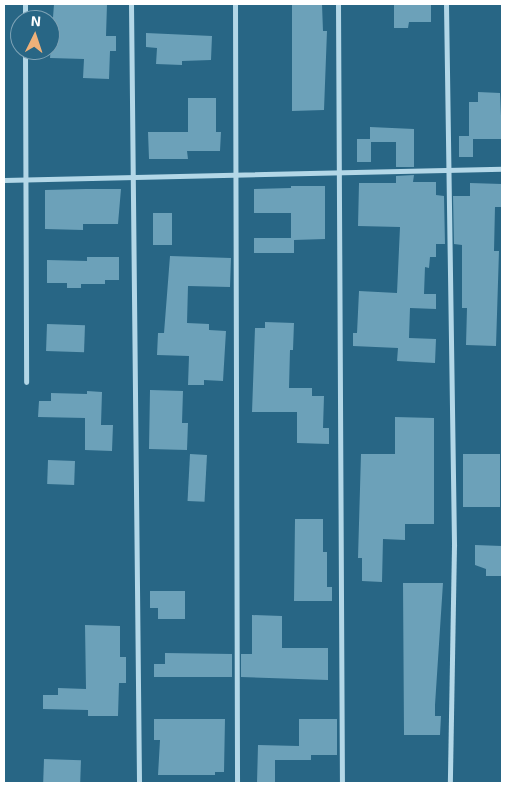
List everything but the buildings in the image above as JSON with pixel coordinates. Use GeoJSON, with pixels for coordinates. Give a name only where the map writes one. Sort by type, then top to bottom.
{"type":"FeatureCollection","features":[{"type":"Feature","properties":{"kind":"street"},"geometry":{"type":"LineString","coordinates":[[132,4],[139,783]]}},
{"type":"Feature","properties":{"kind":"street"},"geometry":{"type":"LineString","coordinates":[[235,4],[234,630],[237,783]]}},
{"type":"Feature","properties":{"kind":"street"},"geometry":{"type":"LineString","coordinates":[[338,4],[342,783]]}},
{"type":"Feature","properties":{"kind":"street"},"geometry":{"type":"LineString","coordinates":[[446,4],[454,544],[450,783]]}},
{"type":"Feature","properties":{"kind":"street"},"geometry":{"type":"LineString","coordinates":[[25,60],[26,382]]}},
{"type":"Feature","properties":{"kind":"street"},"geometry":{"type":"LineString","coordinates":[[4,180],[134,175],[338,175],[502,169]]}}]}
